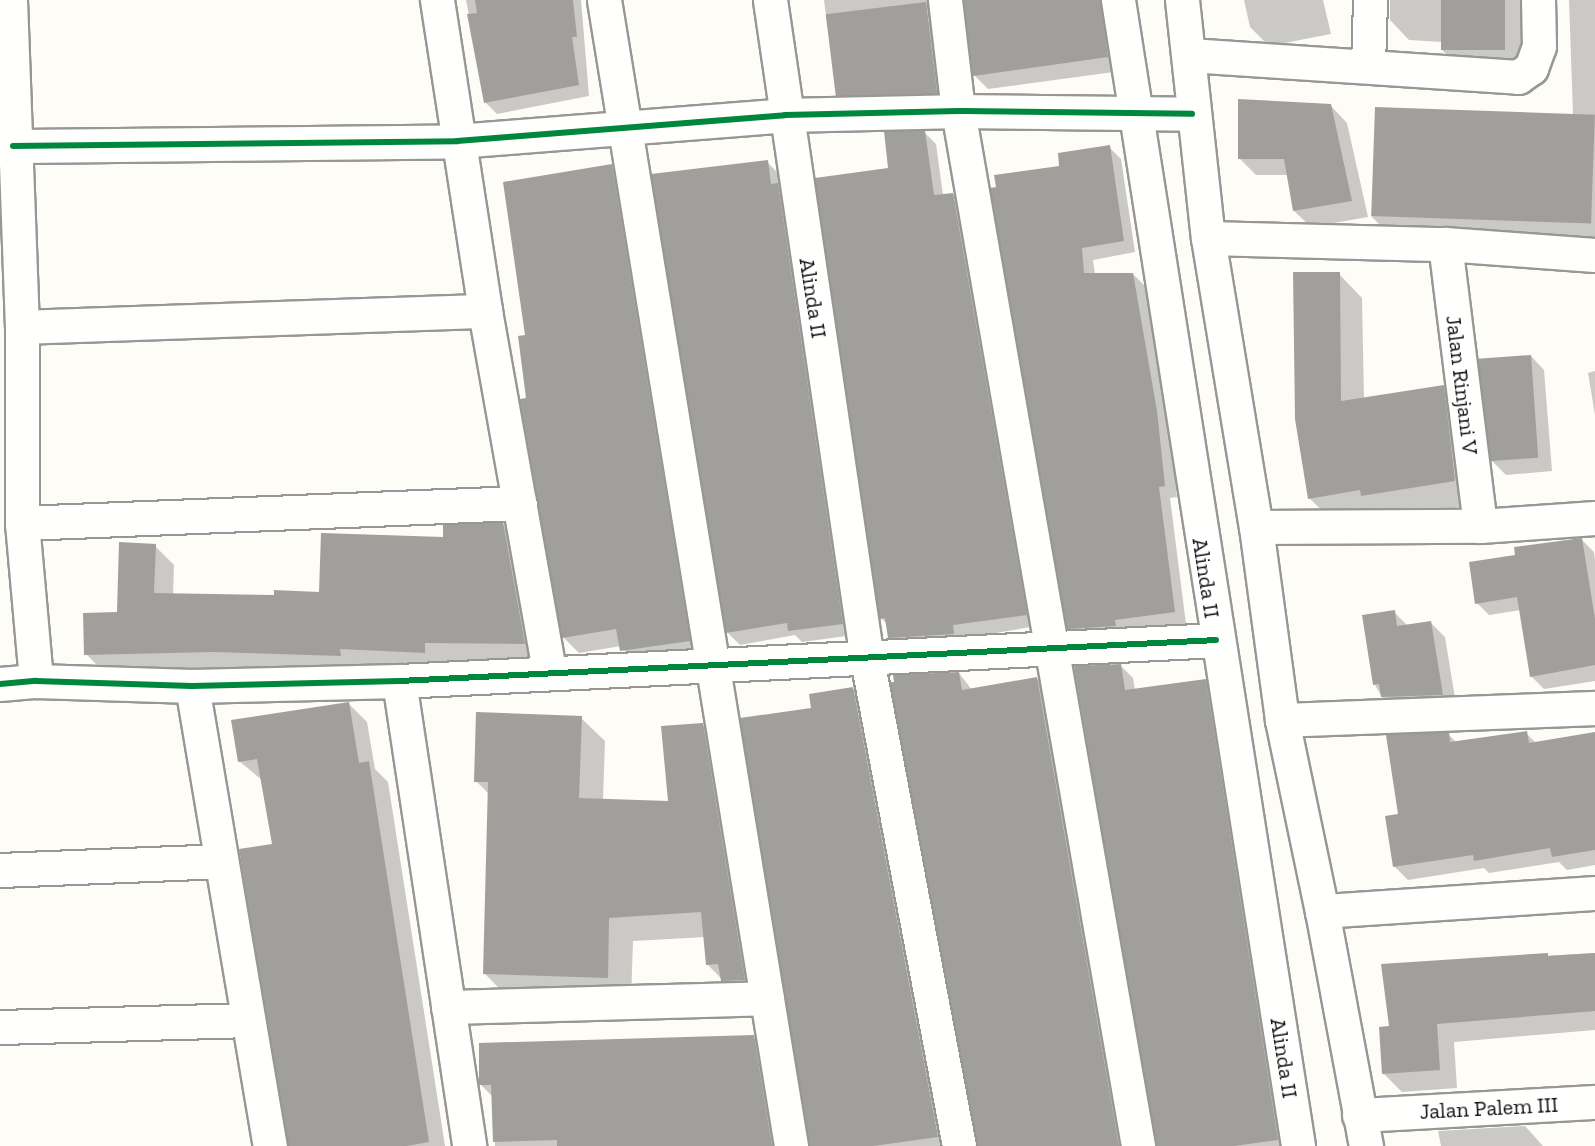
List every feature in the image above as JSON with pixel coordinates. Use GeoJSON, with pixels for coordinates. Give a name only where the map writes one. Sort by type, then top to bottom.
{"type":"FeatureCollection","features":[{"type":"Feature","properties":{"kind":"street"},"geometry":{"type":"LineString","coordinates":[[10,0],[13,146],[22,327],[22,523],[36,681]]}},
{"type":"Feature","properties":{"kind":"street"},"geometry":{"type":"LineString","coordinates":[[437,0],[485,311],[549,672]]}},
{"type":"Feature","properties":{"kind":"street"},"geometry":{"type":"LineString","coordinates":[[604,0],[791,1146]]}},
{"type":"Feature","properties":{"kind":"street","name":"Alinda II"},"geometry":{"type":"LineString","coordinates":[[770,0],[785,115],[867,659],[960,1146]]}},
{"type":"Feature","properties":{"kind":"street"},"geometry":{"type":"LineString","coordinates":[[945,0],[958,111],[1054,646],[1138,1146]]}},
{"type":"Feature","properties":{"kind":"street","name":"Alinda II"},"geometry":{"type":"LineString","coordinates":[[1118,0],[1215,640],[1298,1146]]}},
{"type":"Feature","properties":{"kind":"street"},"geometry":{"type":"LineString","coordinates":[[1182,0],[1189,56],[1192,114],[1208,238],[1256,527],[1282,720],[1370,1114],[1366,1146]]}},
{"type":"Feature","properties":{"kind":"street"},"geometry":{"type":"LineString","coordinates":[[1368,65],[1370,0]]}},
{"type":"Feature","properties":{"kind":"street"},"geometry":{"type":"LineString","coordinates":[[1189,56],[1368,65],[1518,77],[1531,68],[1539,46],[1538,0]]}},
{"type":"Feature","properties":{"kind":"street"},"geometry":{"type":"LineString","coordinates":[[13,146],[457,141],[626,124],[785,115],[958,111],[1135,116],[1192,114]]}},
{"type":"Feature","properties":{"kind":"street"},"geometry":{"type":"LineString","coordinates":[[1208,238],[1444,244],[1595,255]]}},
{"type":"Feature","properties":{"kind":"street","name":"Jalan Rinjani V"},"geometry":{"type":"LineString","coordinates":[[1444,244],[1480,526]]}},
{"type":"Feature","properties":{"kind":"street"},"geometry":{"type":"LineString","coordinates":[[22,327],[485,311]]}},
{"type":"Feature","properties":{"kind":"street"},"geometry":{"type":"LineString","coordinates":[[22,523],[520,503]]}},
{"type":"Feature","properties":{"kind":"street"},"geometry":{"type":"LineString","coordinates":[[1256,527],[1480,526],[1595,518]]}},
{"type":"Feature","properties":{"kind":"street"},"geometry":{"type":"LineString","coordinates":[[0,684],[36,681],[192,686],[399,681],[549,672],[867,659],[1054,646],[1215,640]]}},
{"type":"Feature","properties":{"kind":"street"},"geometry":{"type":"LineString","coordinates":[[399,681],[469,1146]]}},
{"type":"Feature","properties":{"kind":"street"},"geometry":{"type":"LineString","coordinates":[[192,686],[270,1146]]}},
{"type":"Feature","properties":{"kind":"street"},"geometry":{"type":"LineString","coordinates":[[1282,720],[1595,708]]}},
{"type":"Feature","properties":{"kind":"street"},"geometry":{"type":"LineString","coordinates":[[0,870],[222,861]]}},
{"type":"Feature","properties":{"kind":"street"},"geometry":{"type":"LineString","coordinates":[[1323,911],[1595,893]]}},
{"type":"Feature","properties":{"kind":"street"},"geometry":{"type":"LineString","coordinates":[[448,1006],[767,998]]}},
{"type":"Feature","properties":{"kind":"street"},"geometry":{"type":"LineString","coordinates":[[0,1027],[248,1020]]}},
{"type":"Feature","properties":{"kind":"street","name":"Jalan Palem III"},"geometry":{"type":"LineString","coordinates":[[1370,1114],[1595,1102]]}},
{"type":"Feature","properties":{"kind":"building"},"geometry":{"type":"Polygon","coordinates":[[[475,0],[573,0],[577,37],[572,37],[579,85],[484,103],[467,14],[477,13],[475,0]]]}},
{"type":"Feature","properties":{"kind":"building"},"geometry":{"type":"Polygon","coordinates":[[[964,0],[1100,0],[1108,57],[973,76],[964,0]]]}},
{"type":"Feature","properties":{"kind":"building"},"geometry":{"type":"Polygon","coordinates":[[[1441,0],[1505,0],[1505,50],[1441,50],[1441,0]]]}},
{"type":"Feature","properties":{"kind":"building"},"geometry":{"type":"Polygon","coordinates":[[[926,2],[937,93],[837,106],[826,14],[926,2]]]}},
{"type":"Feature","properties":{"kind":"building"},"geometry":{"type":"Polygon","coordinates":[[[1238,99],[1331,104],[1352,201],[1293,211],[1284,159],[1238,159],[1238,99]]]}},
{"type":"Feature","properties":{"kind":"building"},"geometry":{"type":"Polygon","coordinates":[[[1375,107],[1595,115],[1591,224],[1371,216],[1375,107]]]}},
{"type":"Feature","properties":{"kind":"building"},"geometry":{"type":"Polygon","coordinates":[[[884,131],[925,131],[934,195],[953,193],[1027,615],[953,625],[954,634],[888,638],[885,618],[880,619],[815,178],[888,168],[884,131]]]}},
{"type":"Feature","properties":{"kind":"building"},"geometry":{"type":"Polygon","coordinates":[[[1110,145],[1124,241],[1082,248],[1084,273],[1133,273],[1157,411],[1165,486],[1159,487],[1175,612],[1115,620],[1116,626],[1067,629],[990,188],[996,187],[994,175],[1059,166],[1058,153],[1110,145]]]}},
{"type":"Feature","properties":{"kind":"building"},"geometry":{"type":"Polygon","coordinates":[[[768,160],[771,184],[778,183],[843,624],[788,631],[787,623],[726,633],[651,174],[768,160]]]}},
{"type":"Feature","properties":{"kind":"building"},"geometry":{"type":"Polygon","coordinates":[[[612,164],[690,641],[620,651],[616,629],[562,638],[520,399],[526,398],[518,336],[525,335],[503,182],[612,164]]]}},
{"type":"Feature","properties":{"kind":"building"},"geometry":{"type":"Polygon","coordinates":[[[1293,272],[1340,272],[1341,401],[1444,385],[1455,481],[1361,496],[1360,490],[1308,499],[1295,419],[1293,272]]]}},
{"type":"Feature","properties":{"kind":"building"},"geometry":{"type":"Polygon","coordinates":[[[1531,355],[1538,458],[1485,461],[1478,359],[1531,355]]]}},
{"type":"Feature","properties":{"kind":"building"},"geometry":{"type":"Polygon","coordinates":[[[503,522],[525,644],[425,643],[425,653],[340,649],[341,656],[213,652],[84,655],[83,613],[117,612],[119,542],[156,544],[154,593],[274,595],[274,590],[319,592],[321,533],[443,537],[443,525],[503,522]]]}},
{"type":"Feature","properties":{"kind":"building"},"geometry":{"type":"Polygon","coordinates":[[[1582,538],[1595,619],[1595,665],[1530,677],[1517,597],[1475,604],[1469,562],[1515,555],[1514,547],[1582,538]]]}},
{"type":"Feature","properties":{"kind":"building"},"geometry":{"type":"Polygon","coordinates":[[[1395,610],[1397,626],[1431,621],[1443,695],[1381,697],[1379,684],[1373,685],[1362,615],[1395,610]]]}},
{"type":"Feature","properties":{"kind":"building"},"geometry":{"type":"Polygon","coordinates":[[[1121,664],[1125,690],[1206,679],[1278,1140],[1234,1146],[1156,1146],[1074,666],[1121,664]]]}},
{"type":"Feature","properties":{"kind":"building"},"geometry":{"type":"Polygon","coordinates":[[[959,672],[962,690],[1037,677],[1119,1146],[977,1146],[890,682],[894,682],[893,675],[959,672]]]}},
{"type":"Feature","properties":{"kind":"building"},"geometry":{"type":"Polygon","coordinates":[[[853,687],[938,1137],[873,1146],[809,1146],[740,718],[811,708],[809,694],[853,687]]]}},
{"type":"Feature","properties":{"kind":"building"},"geometry":{"type":"Polygon","coordinates":[[[349,702],[359,763],[369,761],[429,1142],[407,1146],[288,1146],[239,849],[272,844],[257,759],[238,762],[231,720],[349,702]]]}},
{"type":"Feature","properties":{"kind":"building"},"geometry":{"type":"Polygon","coordinates":[[[476,712],[582,716],[579,798],[668,801],[661,726],[703,723],[745,980],[721,981],[718,964],[706,965],[701,912],[609,918],[608,978],[483,974],[488,782],[474,782],[476,712]]]}},
{"type":"Feature","properties":{"kind":"building"},"geometry":{"type":"Polygon","coordinates":[[[1527,731],[1529,743],[1595,732],[1595,850],[1552,857],[1550,848],[1474,861],[1473,855],[1393,867],[1385,816],[1398,814],[1386,735],[1449,732],[1450,742],[1527,731]]]}},
{"type":"Feature","properties":{"kind":"building"},"geometry":{"type":"Polygon","coordinates":[[[1548,953],[1548,956],[1595,953],[1595,1011],[1437,1024],[1440,1070],[1382,1074],[1379,1027],[1389,1026],[1381,964],[1548,953]]]}},
{"type":"Feature","properties":{"kind":"building"},"geometry":{"type":"Polygon","coordinates":[[[754,1035],[772,1146],[557,1146],[557,1140],[493,1142],[491,1085],[479,1085],[479,1043],[754,1035]]]}},
{"type":"Feature","properties":{"kind":"cycle path"},"geometry":{"type":"LineString","coordinates":[[13,146],[457,141],[785,115],[958,111],[1192,114]]}},
{"type":"Feature","properties":{"kind":"cycle path"},"geometry":{"type":"LineString","coordinates":[[0,684],[36,681],[192,686],[399,681],[1216,640]]}}]}
